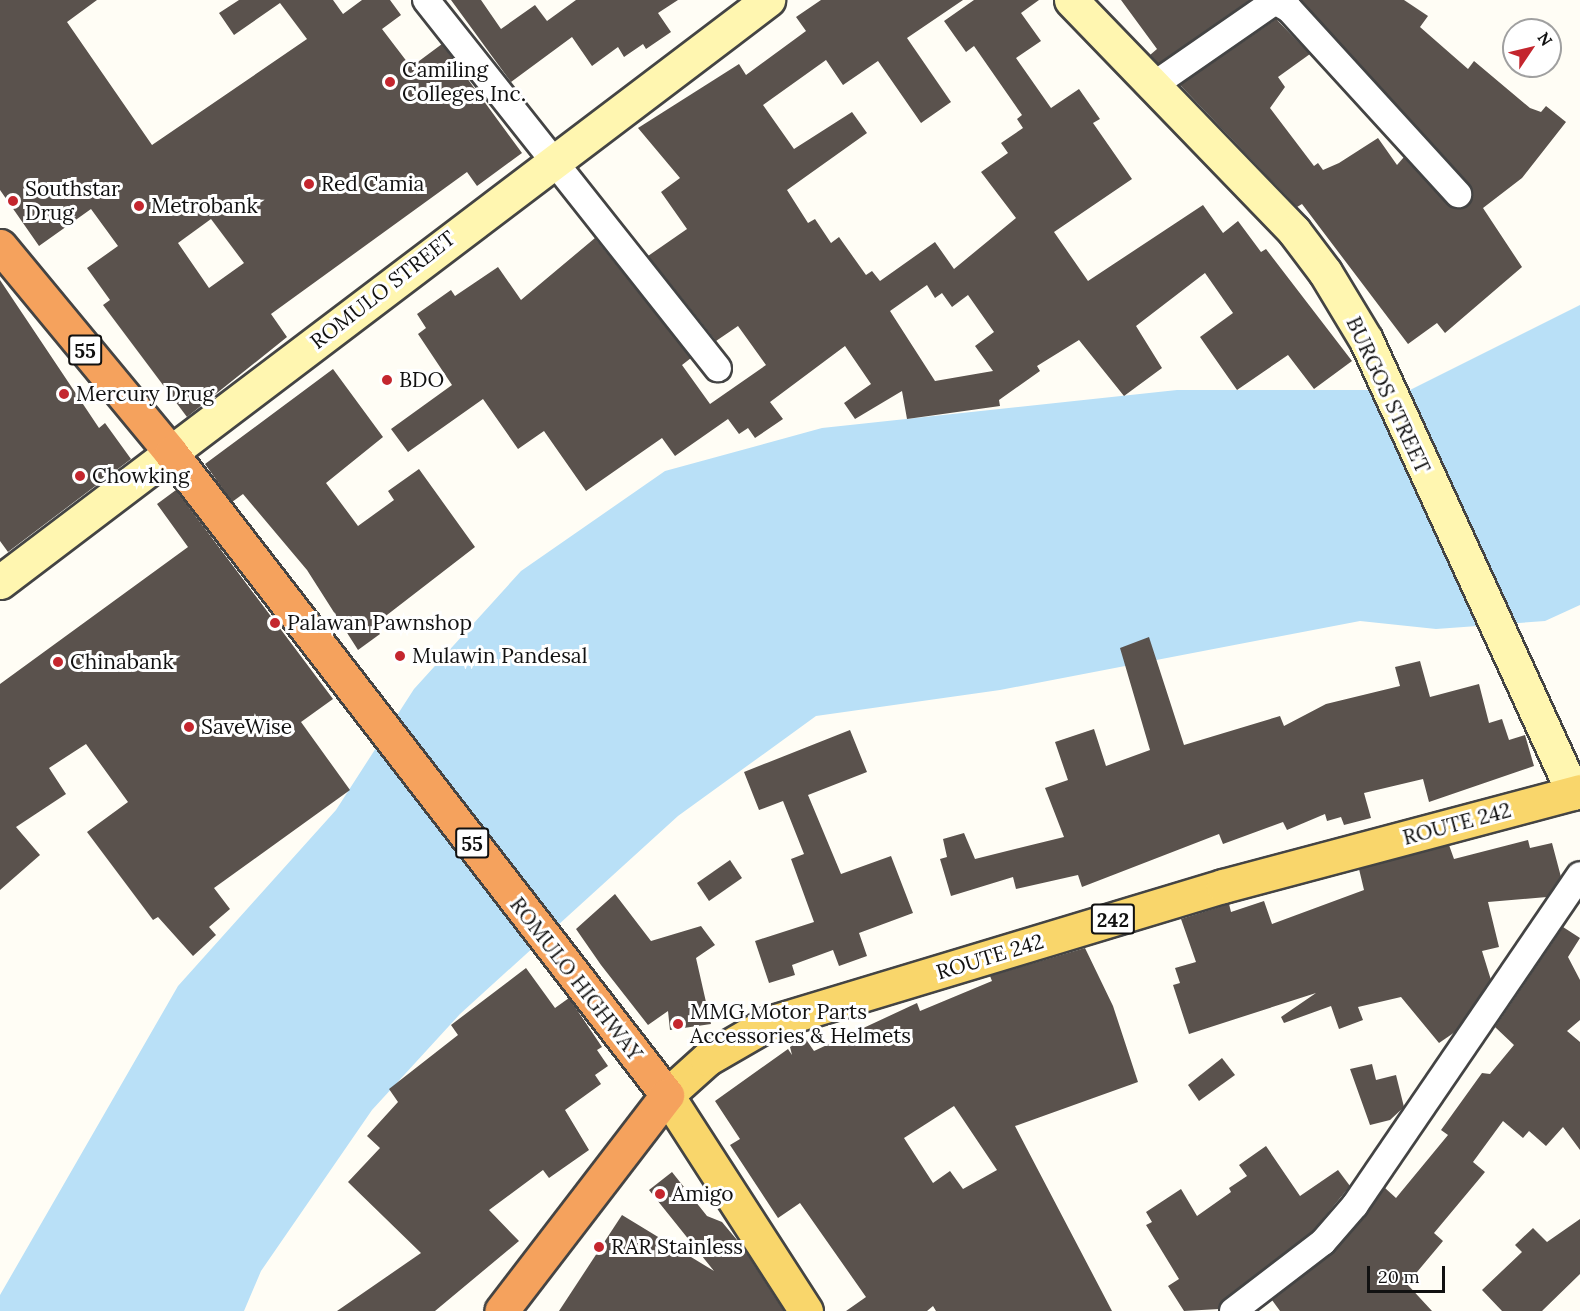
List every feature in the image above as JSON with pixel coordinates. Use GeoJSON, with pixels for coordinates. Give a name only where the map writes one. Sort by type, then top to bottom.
{"type":"FeatureCollection","features":[{"type":"Feature","properties":{"kind":"highway","name":"55"},"geometry":{"type":"LineString","coordinates":[[0,246],[171,453]]}},
{"type":"Feature","properties":{"kind":"highway","name":"ROMULO HIGHWAY"},"geometry":{"type":"LineString","coordinates":[[171,453],[622,1041],[667,1095]]}},
{"type":"Feature","properties":{"kind":"highway"},"geometry":{"type":"LineString","coordinates":[[501,1311],[667,1095]]}},
{"type":"Feature","properties":{"kind":"main road","name":"ROUTE 242"},"geometry":{"type":"LineString","coordinates":[[667,1095],[707,1059],[769,1023],[1223,886],[1578,795]]}},
{"type":"Feature","properties":{"kind":"main road"},"geometry":{"type":"LineString","coordinates":[[667,1095],[807,1311]]}},
{"type":"Feature","properties":{"kind":"street"},"geometry":{"type":"LineString","coordinates":[[426,0],[555,158],[718,368]]}},
{"type":"Feature","properties":{"kind":"street","name":"ROMULO STREET"},"geometry":{"type":"LineString","coordinates":[[0,582],[555,158],[768,0]]}},
{"type":"Feature","properties":{"kind":"street","name":"BURGOS STREET"},"geometry":{"type":"LineString","coordinates":[[1071,0],[1151,87],[1294,231],[1366,340],[1498,633],[1578,795]]}},
{"type":"Feature","properties":{"kind":"street"},"geometry":{"type":"LineString","coordinates":[[1151,87],[1275,1],[1290,9],[1458,194]]}},
{"type":"Feature","properties":{"kind":"street"},"geometry":{"type":"LineString","coordinates":[[1233,1311],[1323,1242],[1355,1205],[1580,875]]}},
{"type":"Feature","properties":{"kind":"water"},"geometry":{"type":"Polygon","coordinates":[[[1580,305],[1580,605],[1545,621],[1436,629],[1360,621],[1000,690],[816,716],[678,816],[460,1014],[372,1110],[261,1271],[244,1311],[0,1311],[0,1295],[178,986],[336,810],[414,689],[521,571],[665,471],[822,428],[1177,390],[1410,390],[1580,305]]]}},
{"type":"Feature","properties":{"kind":"building"},"geometry":{"type":"Polygon","coordinates":[[[0,0],[97,0],[67,22],[152,145],[307,39],[280,3],[234,35],[219,13],[239,0],[333,0],[343,14],[362,0],[390,0],[401,15],[382,29],[411,67],[442,44],[522,153],[477,186],[467,172],[271,314],[287,337],[187,417],[103,305],[110,300],[87,268],[118,246],[91,209],[39,246],[0,190],[0,0]],[[211,219],[178,243],[209,288],[244,263],[211,219]]]}},
{"type":"Feature","properties":{"kind":"building"},"geometry":{"type":"Polygon","coordinates":[[[451,0],[481,0],[501,29],[535,5],[547,21],[576,0],[678,0],[658,13],[671,32],[646,49],[643,44],[624,57],[618,47],[592,66],[572,37],[511,82],[451,0]]]}},
{"type":"Feature","properties":{"kind":"building"},"geometry":{"type":"Polygon","coordinates":[[[821,0],[963,0],[907,38],[951,102],[921,123],[878,61],[843,85],[826,60],[763,105],[794,149],[852,112],[867,133],[787,190],[808,223],[815,219],[831,243],[839,237],[866,275],[872,271],[880,281],[935,242],[954,269],[1016,218],[981,172],[1008,153],[1001,143],[1023,128],[1017,119],[1022,115],[974,46],[966,52],[944,21],[974,0],[1039,0],[1021,13],[1041,41],[1016,58],[1051,108],[1079,89],[1100,119],[1093,123],[1132,179],[1054,232],[1088,281],[1203,205],[1223,233],[1238,221],[1261,252],[1266,249],[1352,361],[1314,389],[1288,355],[1237,390],[1200,337],[1233,313],[1205,273],[1136,326],[1162,368],[1124,396],[1079,340],[1037,366],[1040,371],[999,400],[1000,406],[907,419],[902,391],[855,419],[844,403],[871,384],[845,346],[770,402],[783,419],[755,438],[748,428],[739,434],[728,419],[675,456],[662,438],[586,491],[544,431],[518,449],[483,399],[408,452],[391,429],[452,385],[418,334],[426,328],[417,314],[451,290],[455,296],[498,267],[521,300],[595,238],[691,358],[682,365],[710,404],[766,365],[738,326],[716,341],[648,256],[687,229],[661,192],[680,178],[638,128],[739,64],[746,75],[806,31],[796,17],[821,0]],[[927,285],[890,311],[935,381],[993,371],[975,346],[994,332],[968,295],[952,307],[942,293],[935,298],[927,285]]]}},
{"type":"Feature","properties":{"kind":"building"},"geometry":{"type":"Polygon","coordinates":[[[1121,0],[1250,0],[1158,64],[1150,55],[1157,49],[1121,0]]]}},
{"type":"Feature","properties":{"kind":"building"},"geometry":{"type":"Polygon","coordinates":[[[1301,0],[1404,0],[1428,16],[1420,27],[1468,69],[1474,61],[1530,108],[1541,112],[1546,106],[1566,122],[1522,178],[1483,208],[1522,267],[1445,333],[1437,323],[1408,344],[1302,204],[1297,207],[1180,85],[1276,19],[1310,54],[1278,77],[1285,87],[1270,108],[1314,166],[1318,163],[1323,170],[1339,163],[1378,138],[1397,165],[1404,157],[1447,204],[1468,205],[1472,198],[1469,184],[1301,0]]]}},
{"type":"Feature","properties":{"kind":"building"},"geometry":{"type":"Polygon","coordinates":[[[0,280],[99,428],[105,423],[131,459],[8,552],[0,541],[0,280]]]}},
{"type":"Feature","properties":{"kind":"building"},"geometry":{"type":"Polygon","coordinates":[[[333,369],[383,437],[326,483],[358,526],[394,500],[388,491],[419,469],[475,547],[374,625],[380,634],[358,650],[307,570],[243,494],[232,502],[205,464],[333,369]]]}},
{"type":"Feature","properties":{"kind":"building","name":"SaveWise"},"geometry":{"type":"Polygon","coordinates":[[[176,490],[333,699],[301,722],[350,790],[214,888],[230,909],[209,927],[216,935],[193,956],[158,917],[153,920],[87,832],[128,802],[86,744],[49,768],[66,794],[16,827],[40,855],[0,890],[0,684],[188,547],[157,504],[176,490]]]}},
{"type":"Feature","properties":{"kind":"building"},"geometry":{"type":"Polygon","coordinates":[[[1149,637],[1184,745],[1280,716],[1284,726],[1326,704],[1400,686],[1395,667],[1420,661],[1430,697],[1479,684],[1489,723],[1502,719],[1509,740],[1525,735],[1534,766],[1429,802],[1423,779],[1364,793],[1371,818],[1344,825],[1341,817],[1327,821],[1325,814],[1287,830],[1283,822],[1223,844],[1219,834],[1082,887],[1078,875],[1016,889],[1013,877],[951,896],[940,859],[947,857],[943,839],[964,833],[975,859],[1064,837],[1045,788],[1068,780],[1055,742],[1094,729],[1106,766],[1150,750],[1120,648],[1149,637]]]}},
{"type":"Feature","properties":{"kind":"building"},"geometry":{"type":"Polygon","coordinates":[[[850,730],[867,772],[808,795],[841,874],[891,856],[913,913],[859,933],[867,956],[839,966],[833,950],[792,965],[795,975],[769,983],[755,941],[814,922],[791,859],[804,854],[783,801],[759,810],[744,772],[850,730]]]}},
{"type":"Feature","properties":{"kind":"building"},"geometry":{"type":"Polygon","coordinates":[[[1528,840],[1530,848],[1552,843],[1561,877],[1547,897],[1488,902],[1499,947],[1482,951],[1491,980],[1455,1032],[1439,1043],[1401,997],[1358,1007],[1363,1020],[1339,1029],[1331,1006],[1284,1023],[1281,1017],[1316,993],[1189,1034],[1173,985],[1180,983],[1175,968],[1196,962],[1181,919],[1229,904],[1231,912],[1264,901],[1272,924],[1364,890],[1359,869],[1449,845],[1454,859],[1528,840]]]}},
{"type":"Feature","properties":{"kind":"building"},"geometry":{"type":"Polygon","coordinates":[[[730,860],[742,878],[709,901],[697,883],[730,860]]]}},
{"type":"Feature","properties":{"kind":"building"},"geometry":{"type":"Polygon","coordinates":[[[615,894],[651,941],[701,926],[715,945],[696,958],[711,1024],[670,1030],[668,1011],[648,1025],[601,965],[576,929],[615,894]]]}},
{"type":"Feature","properties":{"kind":"building"},"geometry":{"type":"Polygon","coordinates":[[[1563,927],[1580,938],[1568,957],[1580,980],[1580,1020],[1567,1031],[1580,1042],[1580,1150],[1563,1127],[1546,1146],[1529,1131],[1523,1138],[1503,1121],[1473,1162],[1485,1172],[1434,1233],[1443,1241],[1407,1284],[1432,1311],[1280,1311],[1272,1300],[1334,1252],[1385,1188],[1396,1198],[1448,1135],[1441,1130],[1482,1073],[1490,1074],[1514,1045],[1495,1027],[1563,927]]]}},
{"type":"Feature","properties":{"kind":"building"},"geometry":{"type":"Polygon","coordinates":[[[1085,948],[1113,1006],[1138,1082],[1015,1126],[1112,1311],[936,1311],[933,1306],[927,1311],[846,1311],[866,1297],[800,1203],[778,1218],[730,1145],[740,1139],[715,1101],[788,1049],[792,1055],[790,1047],[805,1038],[814,1051],[917,1003],[920,1011],[992,981],[990,976],[1085,948]],[[954,1106],[904,1138],[933,1183],[950,1171],[963,1189],[997,1170],[954,1106]]]}},
{"type":"Feature","properties":{"kind":"building"},"geometry":{"type":"Polygon","coordinates":[[[526,968],[555,1008],[569,998],[602,1047],[597,1050],[608,1066],[595,1075],[601,1084],[565,1110],[589,1150],[549,1178],[543,1170],[489,1210],[519,1241],[435,1311],[337,1311],[421,1253],[348,1182],[380,1148],[367,1136],[398,1102],[389,1089],[458,1035],[451,1025],[526,968]]]}},
{"type":"Feature","properties":{"kind":"building"},"geometry":{"type":"Polygon","coordinates":[[[1222,1058],[1235,1075],[1199,1101],[1188,1085],[1222,1058]]]}},
{"type":"Feature","properties":{"kind":"building"},"geometry":{"type":"Polygon","coordinates":[[[1372,1064],[1376,1080],[1396,1075],[1404,1107],[1390,1120],[1370,1125],[1350,1069],[1372,1064]]]}},
{"type":"Feature","properties":{"kind":"building"},"geometry":{"type":"Polygon","coordinates":[[[1266,1146],[1300,1196],[1338,1170],[1350,1186],[1313,1231],[1219,1309],[1184,1311],[1168,1286],[1179,1279],[1146,1225],[1152,1222],[1146,1212],[1181,1189],[1197,1216],[1231,1192],[1229,1188],[1247,1176],[1239,1165],[1266,1146]]]}},
{"type":"Feature","properties":{"kind":"building"},"geometry":{"type":"Polygon","coordinates":[[[672,1172],[707,1216],[722,1222],[742,1246],[784,1311],[559,1311],[622,1215],[714,1271],[649,1190],[672,1172]]]}},
{"type":"Feature","properties":{"kind":"building"},"geometry":{"type":"Polygon","coordinates":[[[1580,1219],[1580,1274],[1542,1311],[1502,1311],[1482,1290],[1522,1252],[1515,1245],[1533,1228],[1547,1242],[1580,1219]]]}},
{"type":"Feature","properties":{"kind":"place","name":"Camiling Colleges Inc."},"geometry":{"type":"Point","coordinates":[390,82]}},
{"type":"Feature","properties":{"kind":"place","name":"Red Camia"},"geometry":{"type":"Point","coordinates":[309,184]}},
{"type":"Feature","properties":{"kind":"place","name":"Southstar Drug"},"geometry":{"type":"Point","coordinates":[13,201]}},
{"type":"Feature","properties":{"kind":"place","name":"Metrobank"},"geometry":{"type":"Point","coordinates":[139,206]}},
{"type":"Feature","properties":{"kind":"place","name":"BDO"},"geometry":{"type":"Point","coordinates":[387,380]}},
{"type":"Feature","properties":{"kind":"place","name":"Mercury Drug"},"geometry":{"type":"Point","coordinates":[64,394]}},
{"type":"Feature","properties":{"kind":"place","name":"Chowking"},"geometry":{"type":"Point","coordinates":[80,476]}},
{"type":"Feature","properties":{"kind":"place","name":"Palawan Pawnshop"},"geometry":{"type":"Point","coordinates":[275,623]}},
{"type":"Feature","properties":{"kind":"place","name":"Mulawin Pandesal"},"geometry":{"type":"Point","coordinates":[400,656]}},
{"type":"Feature","properties":{"kind":"place","name":"Chinabank"},"geometry":{"type":"Point","coordinates":[58,662]}},
{"type":"Feature","properties":{"kind":"place","name":"SaveWise"},"geometry":{"type":"Point","coordinates":[189,727]}},
{"type":"Feature","properties":{"kind":"place","name":"MMG Motor Parts Accessories & Helmets"},"geometry":{"type":"Point","coordinates":[678,1024]}},
{"type":"Feature","properties":{"kind":"place","name":"Amigo"},"geometry":{"type":"Point","coordinates":[660,1194]}},
{"type":"Feature","properties":{"kind":"place","name":"RAR Stainless"},"geometry":{"type":"Point","coordinates":[599,1247]}}]}
